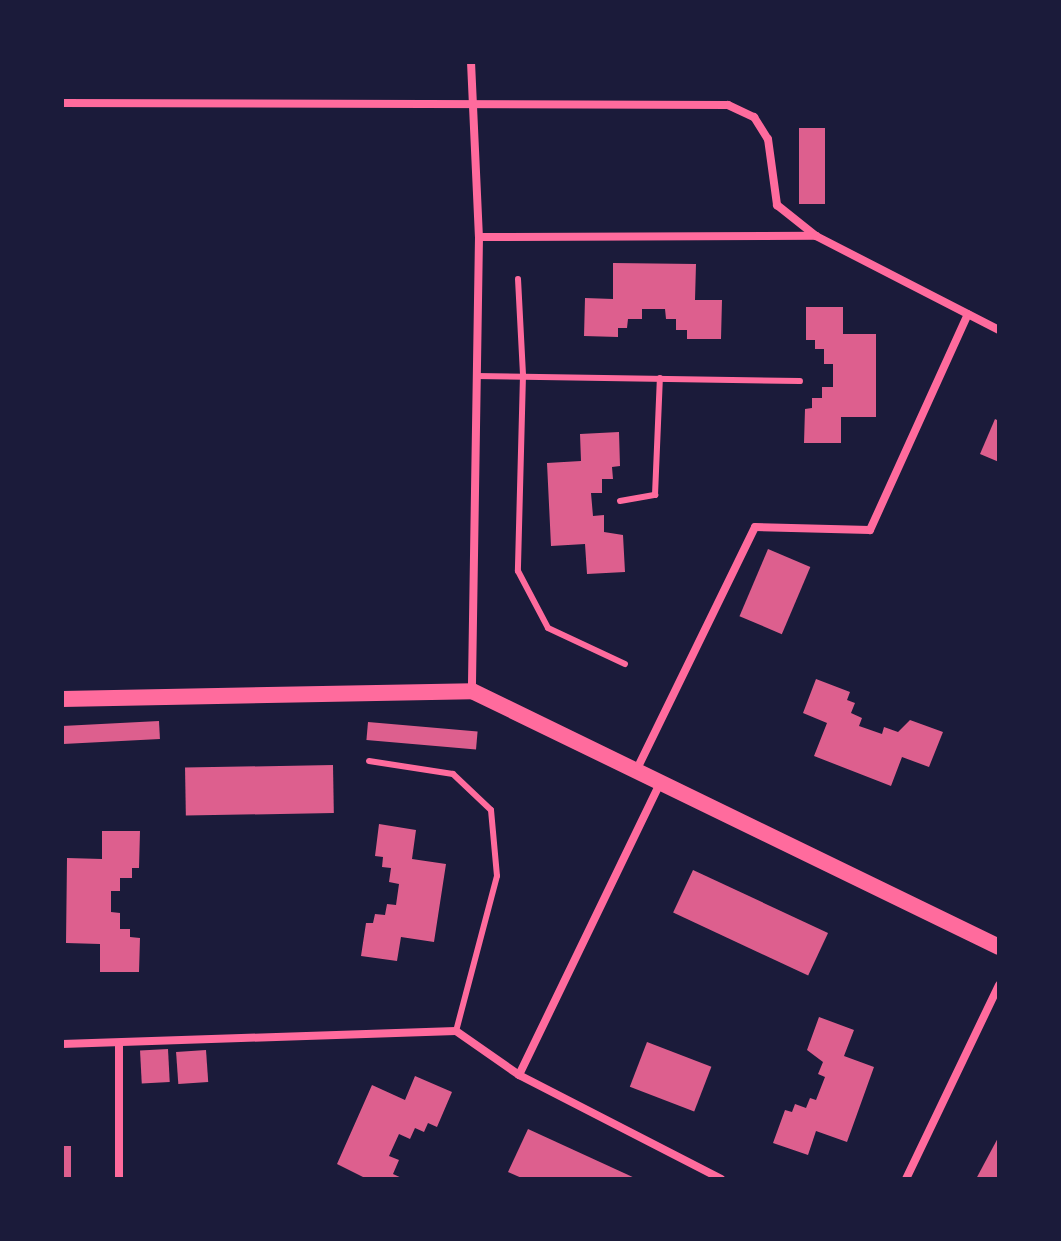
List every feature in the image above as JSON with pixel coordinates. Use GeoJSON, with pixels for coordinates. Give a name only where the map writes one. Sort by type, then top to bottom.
{"type":"FeatureCollection","features":[{"type":"Feature","properties":{"kind":"main road"},"geometry":{"type":"LineString","coordinates":[[62,699],[472,691],[999,947]]}},
{"type":"Feature","properties":{"kind":"street"},"geometry":{"type":"LineString","coordinates":[[471,62],[479,237],[472,691]]}},
{"type":"Feature","properties":{"kind":"street"},"geometry":{"type":"LineString","coordinates":[[62,103],[728,105],[754,117],[768,139],[777,205],[816,236],[999,330]]}},
{"type":"Feature","properties":{"kind":"street"},"geometry":{"type":"LineString","coordinates":[[479,237],[816,236]]}},
{"type":"Feature","properties":{"kind":"street"},"geometry":{"type":"LineString","coordinates":[[636,771],[755,527],[870,530],[968,314]]}},
{"type":"Feature","properties":{"kind":"street"},"geometry":{"type":"LineString","coordinates":[[519,1075],[660,783]]}},
{"type":"Feature","properties":{"kind":"street"},"geometry":{"type":"LineString","coordinates":[[906,1179],[999,985]]}},
{"type":"Feature","properties":{"kind":"street"},"geometry":{"type":"LineString","coordinates":[[62,1044],[119,1045],[456,1031],[519,1075],[721,1179]]}},
{"type":"Feature","properties":{"kind":"street"},"geometry":{"type":"LineString","coordinates":[[119,1045],[119,1179]]}},
{"type":"Feature","properties":{"kind":"lane"},"geometry":{"type":"LineString","coordinates":[[518,279],[523,375],[518,571],[548,628],[625,664]]}},
{"type":"Feature","properties":{"kind":"lane"},"geometry":{"type":"LineString","coordinates":[[475,376],[800,381]]}},
{"type":"Feature","properties":{"kind":"lane"},"geometry":{"type":"LineString","coordinates":[[620,501],[655,495],[660,378]]}},
{"type":"Feature","properties":{"kind":"lane"},"geometry":{"type":"LineString","coordinates":[[369,761],[453,774],[491,810],[497,876],[456,1031]]}},
{"type":"Feature","properties":{"kind":"building"},"geometry":{"type":"Polygon","coordinates":[[[799,128],[825,128],[825,204],[799,204],[799,128]]]}},
{"type":"Feature","properties":{"kind":"building"},"geometry":{"type":"Polygon","coordinates":[[[613,263],[696,264],[695,300],[722,300],[721,339],[687,339],[687,330],[676,330],[676,319],[666,319],[665,309],[642,309],[642,319],[628,319],[627,328],[618,328],[618,337],[584,336],[585,298],[613,299],[613,263]]]}},
{"type":"Feature","properties":{"kind":"building"},"geometry":{"type":"Polygon","coordinates":[[[806,307],[843,307],[843,334],[876,334],[876,417],[841,417],[841,443],[804,443],[805,409],[812,408],[812,398],[822,398],[822,387],[833,387],[833,364],[824,364],[824,349],[815,349],[815,340],[806,340],[806,307]]]}},
{"type":"Feature","properties":{"kind":"building"},"geometry":{"type":"Polygon","coordinates":[[[995,419],[999,421],[999,462],[980,454],[995,419]]]}},
{"type":"Feature","properties":{"kind":"building"},"geometry":{"type":"Polygon","coordinates":[[[619,432],[620,466],[612,467],[613,479],[602,479],[602,493],[591,493],[593,516],[604,515],[604,532],[623,535],[625,572],[587,574],[585,544],[551,546],[547,463],[581,461],[580,434],[619,432]]]}},
{"type":"Feature","properties":{"kind":"building"},"geometry":{"type":"Polygon","coordinates":[[[768,549],[810,567],[782,634],[739,616],[768,549]]]}},
{"type":"Feature","properties":{"kind":"building"},"geometry":{"type":"Polygon","coordinates":[[[816,679],[850,692],[847,700],[855,703],[851,713],[862,718],[859,726],[882,734],[884,727],[898,732],[910,720],[943,732],[929,767],[902,757],[891,786],[814,756],[827,723],[803,713],[816,679]]]}},
{"type":"Feature","properties":{"kind":"building"},"geometry":{"type":"Polygon","coordinates":[[[159,721],[160,739],[63,744],[62,726],[159,721]]]}},
{"type":"Feature","properties":{"kind":"building"},"geometry":{"type":"Polygon","coordinates":[[[368,722],[478,732],[476,750],[366,740],[368,722]]]}},
{"type":"Feature","properties":{"kind":"building"},"geometry":{"type":"Polygon","coordinates":[[[333,765],[334,813],[186,816],[185,768],[333,765]]]}},
{"type":"Feature","properties":{"kind":"building"},"geometry":{"type":"Polygon","coordinates":[[[379,824],[416,830],[412,859],[446,864],[434,942],[401,937],[397,961],[361,956],[366,923],[373,923],[375,914],[385,915],[387,904],[396,905],[399,884],[389,882],[391,868],[382,867],[383,857],[375,856],[379,824]]]}},
{"type":"Feature","properties":{"kind":"building"},"geometry":{"type":"Polygon","coordinates":[[[102,831],[140,831],[139,868],[132,868],[132,878],[120,878],[120,891],[111,891],[111,912],[120,913],[120,929],[130,929],[130,937],[140,938],[139,972],[100,972],[100,944],[66,943],[67,858],[102,859],[102,831]]]}},
{"type":"Feature","properties":{"kind":"building"},"geometry":{"type":"Polygon","coordinates":[[[693,870],[828,933],[808,976],[673,913],[693,870]]]}},
{"type":"Feature","properties":{"kind":"building"},"geometry":{"type":"Polygon","coordinates":[[[819,1017],[854,1030],[844,1056],[874,1067],[847,1142],[816,1131],[808,1155],[773,1143],[785,1110],[792,1112],[795,1104],[806,1108],[810,1098],[816,1100],[825,1077],[818,1074],[823,1062],[807,1050],[819,1017]]]}},
{"type":"Feature","properties":{"kind":"building"},"geometry":{"type":"Polygon","coordinates":[[[647,1042],[711,1067],[694,1112],[630,1087],[647,1042]]]}},
{"type":"Feature","properties":{"kind":"building"},"geometry":{"type":"Polygon","coordinates":[[[168,1049],[170,1082],[142,1083],[140,1050],[168,1049]]]}},
{"type":"Feature","properties":{"kind":"building"},"geometry":{"type":"Polygon","coordinates":[[[206,1050],[208,1082],[178,1084],[176,1052],[206,1050]]]}},
{"type":"Feature","properties":{"kind":"building"},"geometry":{"type":"Polygon","coordinates":[[[415,1076],[452,1092],[437,1127],[428,1123],[424,1132],[415,1128],[410,1139],[399,1134],[389,1156],[399,1160],[393,1174],[404,1179],[367,1179],[337,1164],[372,1085],[405,1100],[415,1076]]]}},
{"type":"Feature","properties":{"kind":"building"},"geometry":{"type":"Polygon","coordinates":[[[528,1129],[637,1179],[524,1179],[508,1172],[528,1129]]]}},
{"type":"Feature","properties":{"kind":"building"},"geometry":{"type":"Polygon","coordinates":[[[999,1136],[999,1179],[976,1179],[999,1136]]]}},
{"type":"Feature","properties":{"kind":"building"},"geometry":{"type":"Polygon","coordinates":[[[62,1146],[71,1146],[71,1179],[62,1179],[62,1146]]]}}]}
